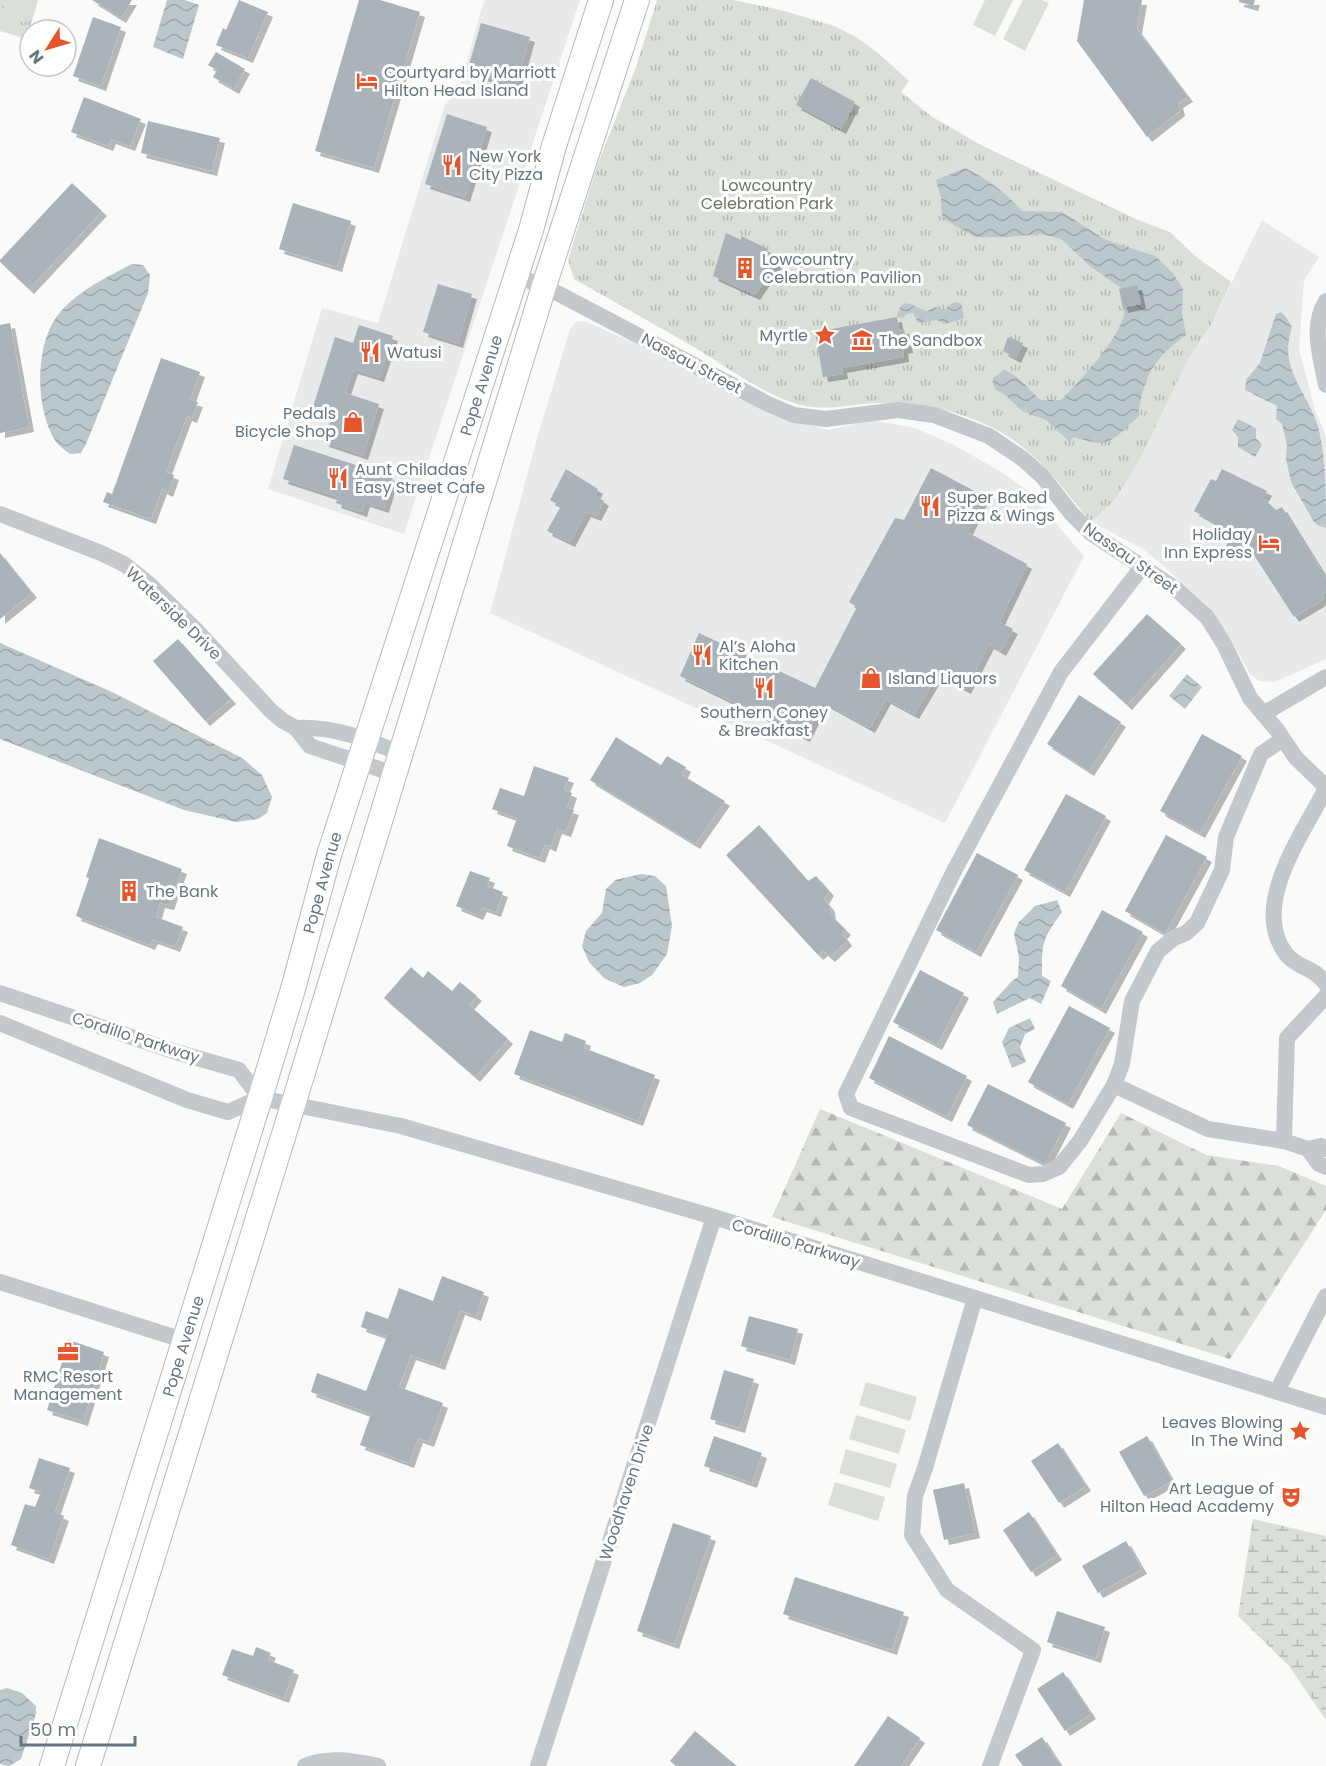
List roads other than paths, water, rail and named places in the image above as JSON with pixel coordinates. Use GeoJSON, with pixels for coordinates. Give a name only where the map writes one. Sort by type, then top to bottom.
{"type":"FeatureCollection","features":[{"type":"Feature","properties":{"kind":"main road","name":"Pope Avenue"},"geometry":{"type":"LineString","coordinates":[[52,1766],[260,1098],[293,989],[328,855],[515,276],[601,0]]}},
{"type":"Feature","properties":{"kind":"main road","name":"Pope Avenue"},"geometry":{"type":"LineString","coordinates":[[88,1766],[544,286],[637,0]]}},
{"type":"Feature","properties":{"kind":"street","name":"Nassau Street"},"geometry":{"type":"LineString","coordinates":[[515,276],[544,286],[768,404],[794,415],[826,419],[873,412],[913,411],[934,415],[989,436],[1023,459],[1042,476],[1071,513],[1091,533],[1176,589],[1207,617],[1224,644],[1250,698],[1296,758],[1326,787]]}},
{"type":"Feature","properties":{"kind":"street"},"geometry":{"type":"LineString","coordinates":[[1326,301],[1320,314],[1317,335],[1326,385]]}},
{"type":"Feature","properties":{"kind":"street","name":"Waterside Drive"},"geometry":{"type":"LineString","coordinates":[[0,514],[124,564],[149,584],[196,630],[271,711],[282,721],[296,728],[310,746],[358,763],[397,763]]}},
{"type":"Feature","properties":{"kind":"street"},"geometry":{"type":"LineString","coordinates":[[1142,567],[1061,672],[953,873],[846,1094],[851,1108],[1029,1175],[1043,1174],[1059,1167],[1080,1141],[1114,1085],[1122,1065],[1132,1001],[1158,951],[1174,938],[1186,933],[1197,922],[1222,870],[1226,837],[1261,754],[1283,739]]}},
{"type":"Feature","properties":{"kind":"street"},"geometry":{"type":"LineString","coordinates":[[1263,714],[1326,677]]}},
{"type":"Feature","properties":{"kind":"street"},"geometry":{"type":"LineString","coordinates":[[296,728],[317,727],[366,739],[397,763]]}},
{"type":"Feature","properties":{"kind":"street"},"geometry":{"type":"LineString","coordinates":[[1326,787],[1280,880],[1274,897],[1273,922],[1277,939],[1287,955],[1297,964],[1319,974],[1326,984]]}},
{"type":"Feature","properties":{"kind":"street","name":"Cordillo Parkway"},"geometry":{"type":"LineString","coordinates":[[0,993],[176,1052],[239,1070],[260,1098]]}},
{"type":"Feature","properties":{"kind":"street"},"geometry":{"type":"LineString","coordinates":[[1284,1142],[1287,1038],[1326,996]]}},
{"type":"Feature","properties":{"kind":"street","name":"Cordillo Parkway"},"geometry":{"type":"LineString","coordinates":[[0,1023],[197,1103],[228,1112],[260,1098],[400,1126],[714,1217],[1326,1407]]}},
{"type":"Feature","properties":{"kind":"street"},"geometry":{"type":"LineString","coordinates":[[1114,1085],[1208,1129],[1284,1142],[1308,1149],[1321,1146],[1326,1149]]}},
{"type":"Feature","properties":{"kind":"street"},"geometry":{"type":"LineString","coordinates":[[1308,1149],[1319,1164],[1326,1167]]}},
{"type":"Feature","properties":{"kind":"street","name":"Woodhaven Drive"},"geometry":{"type":"LineString","coordinates":[[538,1766],[714,1217]]}},
{"type":"Feature","properties":{"kind":"street"},"geometry":{"type":"LineString","coordinates":[[0,1282],[186,1341]]}},
{"type":"Feature","properties":{"kind":"street"},"geometry":{"type":"LineString","coordinates":[[1277,1390],[1326,1296]]}},
{"type":"Feature","properties":{"kind":"street"},"geometry":{"type":"LineString","coordinates":[[975,1298],[915,1496],[912,1535],[947,1590],[1034,1650],[990,1766]]}},
{"type":"Feature","properties":{"kind":"street"},"geometry":{"type":"LineString","coordinates":[[305,1766],[314,1762],[345,1760],[378,1766]]}},
{"type":"Feature","properties":{"kind":"water"},"geometry":{"type":"Polygon","coordinates":[[[167,0],[185,0],[199,5],[183,59],[153,47],[167,0]]]}},
{"type":"Feature","properties":{"kind":"water"},"geometry":{"type":"Polygon","coordinates":[[[965,168],[996,186],[1022,211],[1062,212],[1106,240],[1155,256],[1172,272],[1183,289],[1182,314],[1186,335],[1165,352],[1158,361],[1143,391],[1138,417],[1116,437],[1096,443],[1074,437],[1069,441],[1046,420],[1022,411],[995,389],[993,378],[1004,370],[1020,379],[1041,400],[1061,400],[1110,343],[1123,318],[1125,302],[1121,288],[1090,266],[1061,239],[1041,234],[975,237],[942,218],[941,198],[936,180],[965,168]]]}},
{"type":"Feature","properties":{"kind":"water"},"geometry":{"type":"Polygon","coordinates":[[[132,264],[143,265],[150,275],[148,293],[86,444],[81,453],[70,454],[56,442],[44,411],[40,374],[46,338],[62,310],[77,296],[132,264]]]}},
{"type":"Feature","properties":{"kind":"water"},"geometry":{"type":"Polygon","coordinates":[[[955,302],[961,303],[964,318],[945,324],[937,320],[918,323],[913,313],[906,314],[903,318],[897,317],[902,305],[905,304],[927,311],[936,307],[946,309],[955,302]]]}},
{"type":"Feature","properties":{"kind":"water"},"geometry":{"type":"Polygon","coordinates":[[[1281,312],[1292,327],[1288,355],[1291,367],[1313,413],[1321,438],[1325,476],[1326,528],[1314,522],[1291,482],[1282,424],[1276,419],[1277,406],[1245,390],[1246,380],[1260,363],[1276,314],[1281,312]]]}},
{"type":"Feature","properties":{"kind":"water"},"geometry":{"type":"Polygon","coordinates":[[[1238,419],[1256,428],[1256,438],[1262,445],[1255,457],[1238,447],[1238,437],[1232,430],[1238,419]]]}},
{"type":"Feature","properties":{"kind":"water"},"geometry":{"type":"Polygon","coordinates":[[[0,643],[112,692],[242,758],[262,775],[272,797],[267,813],[258,819],[236,822],[184,810],[0,739],[0,643]]]}},
{"type":"Feature","properties":{"kind":"water"},"geometry":{"type":"Polygon","coordinates":[[[1187,674],[1202,687],[1185,709],[1169,696],[1187,674]]]}},
{"type":"Feature","properties":{"kind":"water"},"geometry":{"type":"Polygon","coordinates":[[[641,874],[655,876],[666,886],[672,926],[667,954],[652,975],[640,983],[624,987],[604,978],[589,962],[582,946],[586,931],[602,913],[606,889],[615,880],[641,874]]]}},
{"type":"Feature","properties":{"kind":"water"},"geometry":{"type":"Polygon","coordinates":[[[1057,900],[1062,912],[1044,941],[1042,976],[1051,981],[1041,1004],[1030,998],[997,1014],[993,1002],[1018,977],[1019,957],[1014,934],[1018,923],[1035,906],[1057,900]]]}},
{"type":"Feature","properties":{"kind":"water"},"geometry":{"type":"Polygon","coordinates":[[[1030,1018],[1035,1029],[1025,1034],[1020,1047],[1026,1062],[1012,1068],[1002,1042],[1009,1028],[1030,1018]]]}},
{"type":"Feature","properties":{"kind":"water"},"geometry":{"type":"Polygon","coordinates":[[[7,1688],[22,1693],[36,1706],[36,1714],[21,1759],[9,1766],[0,1764],[0,1690],[7,1688]]]}},
{"type":"Feature","properties":{"kind":"place","name":"Courtyard by Marriott Hilton Head Island"},"geometry":{"type":"Point","coordinates":[367,81]}},
{"type":"Feature","properties":{"kind":"place","name":"New York City Pizza"},"geometry":{"type":"Point","coordinates":[452,165]}},
{"type":"Feature","properties":{"kind":"place","name":"Lowcountry Celebration Pavilion"},"geometry":{"type":"Point","coordinates":[745,268]}},
{"type":"Feature","properties":{"kind":"place","name":"Myrtle"},"geometry":{"type":"Point","coordinates":[825,335]}},
{"type":"Feature","properties":{"kind":"place","name":"The Sandbox"},"geometry":{"type":"Point","coordinates":[862,340]}},
{"type":"Feature","properties":{"kind":"place","name":"Watusi"},"geometry":{"type":"Point","coordinates":[370,352]}},
{"type":"Feature","properties":{"kind":"place","name":"Pedals Bicycle Shop"},"geometry":{"type":"Point","coordinates":[353,422]}},
{"type":"Feature","properties":{"kind":"place","name":"Aunt Chiladas Easy Street Cafe"},"geometry":{"type":"Point","coordinates":[338,478]}},
{"type":"Feature","properties":{"kind":"place","name":"Super Baked Pizza & Wings"},"geometry":{"type":"Point","coordinates":[930,506]}},
{"type":"Feature","properties":{"kind":"place","name":"Holiday Inn Express"},"geometry":{"type":"Point","coordinates":[1269,543]}},
{"type":"Feature","properties":{"kind":"place","name":"Al’s Aloha Kitchen"},"geometry":{"type":"Point","coordinates":[702,655]}},
{"type":"Feature","properties":{"kind":"place","name":"Island Liquors"},"geometry":{"type":"Point","coordinates":[871,678]}},
{"type":"Feature","properties":{"kind":"place","name":"Southern Coney & Breakfast"},"geometry":{"type":"Point","coordinates":[764,688]}},
{"type":"Feature","properties":{"kind":"place","name":"The Bank"},"geometry":{"type":"Point","coordinates":[129,891]}},
{"type":"Feature","properties":{"kind":"place","name":"RMC Resort Management"},"geometry":{"type":"Point","coordinates":[68,1352]}},
{"type":"Feature","properties":{"kind":"place","name":"Leaves Blowing In The Wind"},"geometry":{"type":"Point","coordinates":[1300,1431]}},
{"type":"Feature","properties":{"kind":"place","name":"Art League of Hilton Head Academy"},"geometry":{"type":"Point","coordinates":[1291,1497]}},
{"type":"Feature","properties":{"kind":"park label","name":"Lowcountry Celebration Park"},"geometry":{"type":"Point","coordinates":[767,194]}}]}
